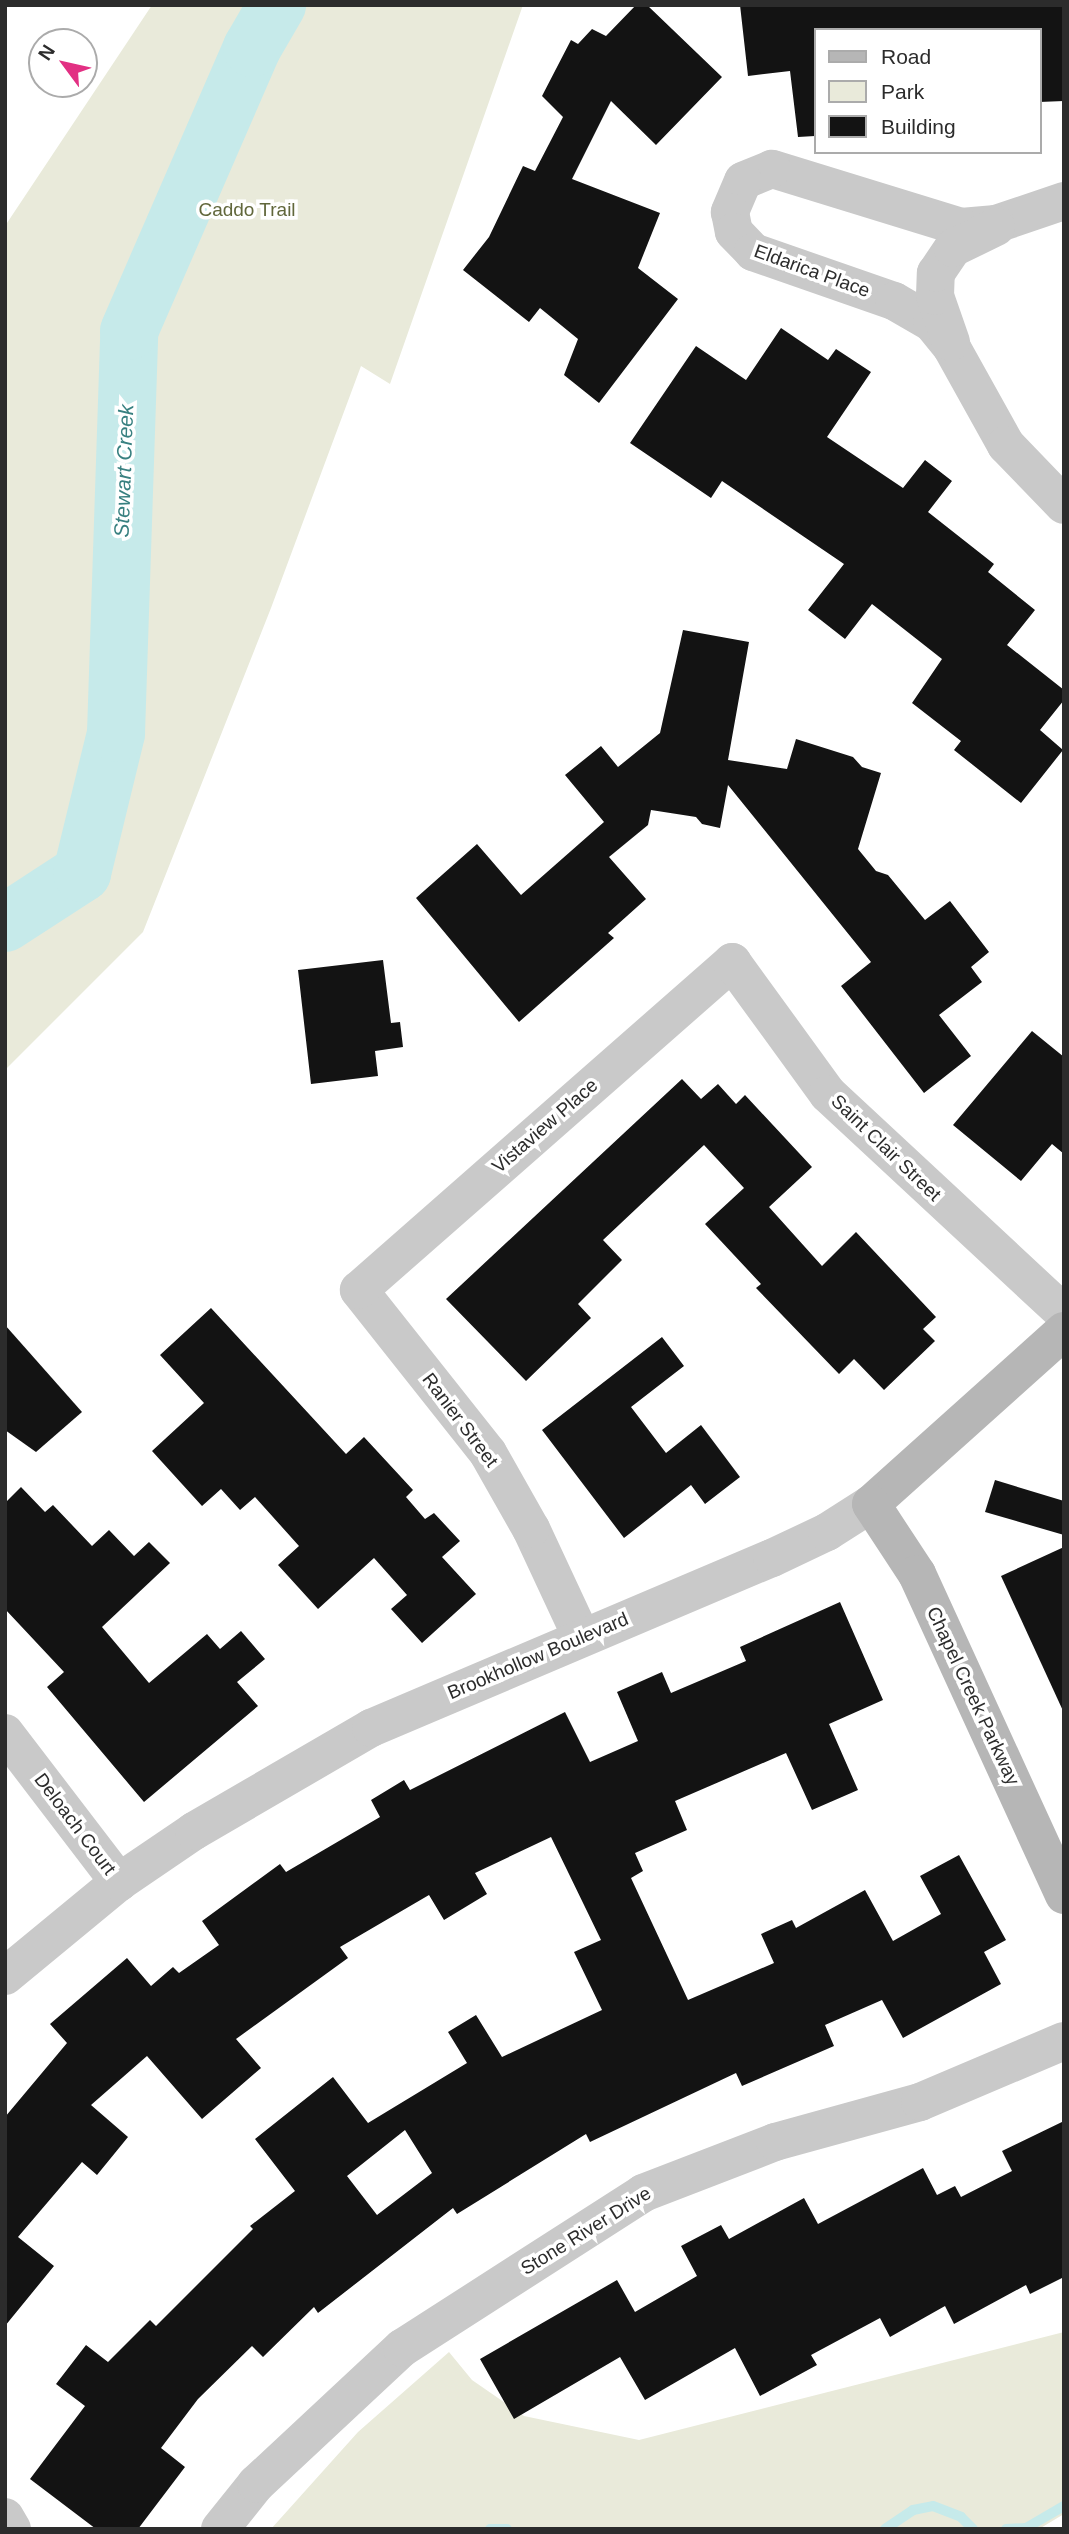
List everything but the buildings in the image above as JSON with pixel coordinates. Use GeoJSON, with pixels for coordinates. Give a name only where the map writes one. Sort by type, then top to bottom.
{"type":"FeatureCollection","features":[{"type":"Feature","properties":{"kind":"street","name":"Eldarica Place"},"geometry":{"type":"LineString","coordinates":[[1064,201],[979,226],[945,224],[778,169],[749,177],[732,199],[732,226],[748,248],[909,307],[939,330],[1006,445],[1064,505]]}},
{"type":"Feature","properties":{"kind":"street","name":"Eldarica Place"},"geometry":{"type":"LineString","coordinates":[[960,363],[935,296],[936,273],[953,248],[1017,216]]}},
{"type":"Feature","properties":{"kind":"street","name":"Vistaview Place"},"geometry":{"type":"LineString","coordinates":[[359,1290],[732,962]]}},
{"type":"Feature","properties":{"kind":"street","name":"Saint Clair Street"},"geometry":{"type":"LineString","coordinates":[[732,962],[828,1094],[1064,1313]]}},
{"type":"Feature","properties":{"kind":"street","name":"Ranier Street"},"geometry":{"type":"LineString","coordinates":[[359,1290],[488,1453],[531,1529],[581,1636]]}},
{"type":"Feature","properties":{"kind":"street","name":"Brookhollow Boulevard"},"geometry":{"type":"LineString","coordinates":[[5,1976],[119,1882],[194,1830],[371,1728],[581,1636],[772,1558],[827,1532],[871,1504],[1064,1331]]}},
{"type":"Feature","properties":{"kind":"street","name":"Chapel Creek Parkway"},"geometry":{"type":"LineString","coordinates":[[871,1504],[917,1574],[1064,1895]]}},
{"type":"Feature","properties":{"kind":"street","name":"Deloach Court"},"geometry":{"type":"LineString","coordinates":[[5,1733],[119,1882]]}},
{"type":"Feature","properties":{"kind":"street","name":"Stone River Drive"},"geometry":{"type":"LineString","coordinates":[[220,2529],[256,2484],[402,2348],[643,2193],[775,2141],[920,2102],[1064,2042]]}},
{"type":"Feature","properties":{"kind":"street"},"geometry":{"type":"LineString","coordinates":[[5,2517],[12,2529]]}},
{"type":"Feature","properties":{"kind":"green space","name":"Caddo Trail"},"geometry":{"type":"Polygon","coordinates":[[[152,5],[523,5],[390,384],[361,366],[271,608],[143,932],[5,1070],[5,226],[90,98],[98,98],[98,86],[152,5]]]}},
{"type":"Feature","properties":{"kind":"green space"},"geometry":{"type":"Polygon","coordinates":[[[1064,2332],[1064,2514],[1039,2529],[271,2529],[358,2432],[449,2352],[472,2380],[524,2416],[639,2440],[1064,2332]]]}},
{"type":"Feature","properties":{"kind":"waterway","name":"Stewart Creek"},"geometry":{"type":"LineString","coordinates":[[5,923],[82,873],[116,733],[129,331],[252,48],[277,5]]}},
{"type":"Feature","properties":{"kind":"waterway"},"geometry":{"type":"LineString","coordinates":[[885,2529],[913,2510],[933,2506],[961,2517],[973,2529]]}},
{"type":"Feature","properties":{"kind":"waterway"},"geometry":{"type":"LineString","coordinates":[[1006,2529],[1026,2528],[1064,2506]]}},
{"type":"Feature","properties":{"kind":"waterway"},"geometry":{"type":"LineString","coordinates":[[490,2529],[507,2529]]}}]}
